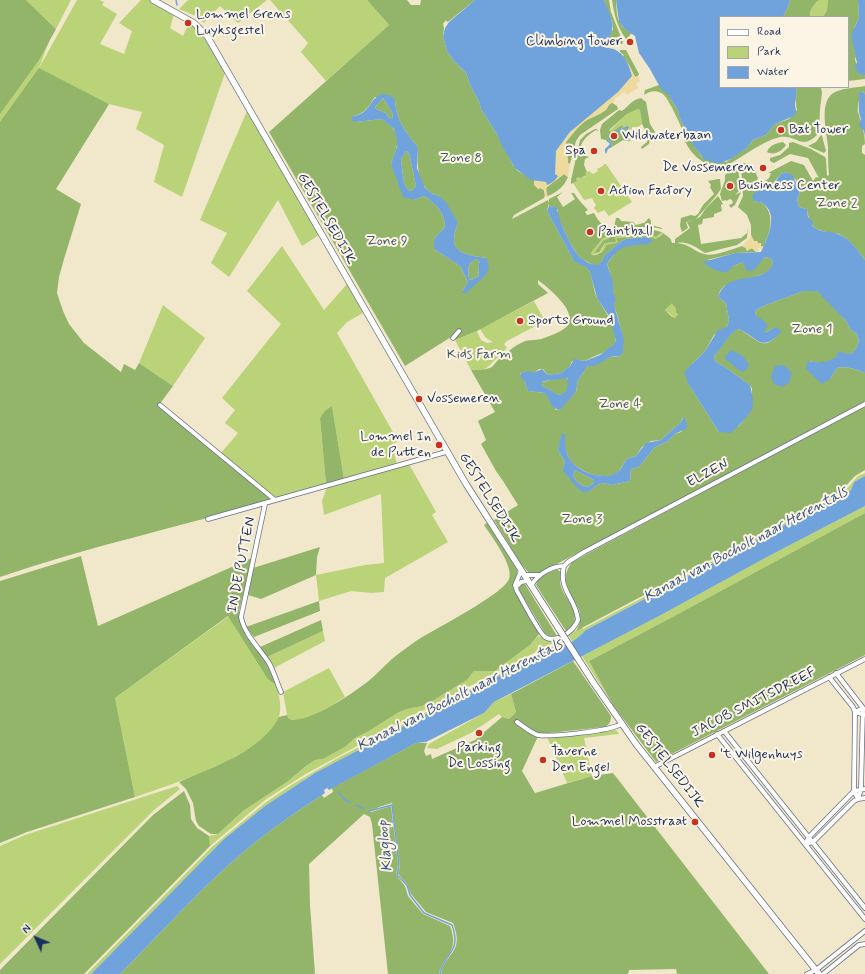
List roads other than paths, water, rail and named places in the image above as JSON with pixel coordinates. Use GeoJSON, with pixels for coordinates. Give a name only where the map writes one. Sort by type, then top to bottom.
{"type":"FeatureCollection","features":[{"type":"Feature","properties":{"kind":"main road","name":"GESTELSEDIJK"},"geometry":{"type":"LineString","coordinates":[[153,0],[197,26],[209,40],[446,452],[481,509],[593,682],[621,724],[654,767],[817,972]]}},
{"type":"Feature","properties":{"kind":"street"},"geometry":{"type":"LineString","coordinates":[[453,338],[459,331]]}},
{"type":"Feature","properties":{"kind":"street","name":"ELZEN"},"geometry":{"type":"LineString","coordinates":[[531,586],[535,579],[540,575],[558,566],[564,566],[584,552],[865,404]]}},
{"type":"Feature","properties":{"kind":"street"},"geometry":{"type":"LineString","coordinates":[[160,405],[275,500]]}},
{"type":"Feature","properties":{"kind":"street","name":"IN DE PUTTEN"},"geometry":{"type":"LineString","coordinates":[[208,519],[446,452]]}},
{"type":"Feature","properties":{"kind":"street","name":"IN DE PUTTEN"},"geometry":{"type":"LineString","coordinates":[[265,504],[241,617],[248,633],[269,664],[282,692]]}},
{"type":"Feature","properties":{"kind":"street"},"geometry":{"type":"LineString","coordinates":[[522,573],[516,581],[516,587],[542,634],[550,639],[559,638],[573,629],[578,620],[576,609],[563,584],[564,566]]}},
{"type":"Feature","properties":{"kind":"street","name":"ELZEN"},"geometry":{"type":"LineString","coordinates":[[522,573],[532,576],[540,575]]}},
{"type":"Feature","properties":{"kind":"street"},"geometry":{"type":"LineString","coordinates":[[516,587],[519,583],[528,581]]}},
{"type":"Feature","properties":{"kind":"street","name":"JACOB SMITSDREEF"},"geometry":{"type":"LineString","coordinates":[[654,767],[865,659]]}},
{"type":"Feature","properties":{"kind":"street"},"geometry":{"type":"LineString","coordinates":[[836,673],[864,708],[863,789],[858,799]]}},
{"type":"Feature","properties":{"kind":"street"},"geometry":{"type":"LineString","coordinates":[[830,677],[856,712],[864,715]]}},
{"type":"Feature","properties":{"kind":"street"},"geometry":{"type":"LineString","coordinates":[[856,712],[864,708]]}},
{"type":"Feature","properties":{"kind":"street"},"geometry":{"type":"LineString","coordinates":[[856,712],[854,791],[858,799]]}},
{"type":"Feature","properties":{"kind":"street"},"geometry":{"type":"LineString","coordinates":[[517,722],[536,734],[542,735],[569,734],[612,728],[621,724]]}},
{"type":"Feature","properties":{"kind":"street"},"geometry":{"type":"LineString","coordinates":[[724,731],[865,908]]}},
{"type":"Feature","properties":{"kind":"street"},"geometry":{"type":"LineString","coordinates":[[717,734],[865,919]]}},
{"type":"Feature","properties":{"kind":"street"},"geometry":{"type":"LineString","coordinates":[[805,844],[809,837],[854,791],[863,789]]}},
{"type":"Feature","properties":{"kind":"street"},"geometry":{"type":"LineString","coordinates":[[805,844],[813,842],[854,801],[865,798]]}},
{"type":"Feature","properties":{"kind":"street"},"geometry":{"type":"LineString","coordinates":[[844,893],[849,888]]}},
{"type":"Feature","properties":{"kind":"street"},"geometry":{"type":"LineString","coordinates":[[807,974],[817,972],[865,931]]}},
{"type":"Feature","properties":{"kind":"street"},"geometry":{"type":"LineString","coordinates":[[854,939],[859,945]]}},
{"type":"Feature","properties":{"kind":"street"},"geometry":{"type":"LineString","coordinates":[[823,974],[859,945],[865,944]]}},
{"type":"Feature","properties":{"kind":"water"},"geometry":{"type":"Polygon","coordinates":[[[475,0],[604,0],[608,9],[612,29],[609,38],[602,40],[604,47],[618,51],[624,57],[632,76],[618,92],[570,132],[556,151],[555,174],[558,176],[553,182],[547,185],[546,182],[531,180],[515,168],[497,134],[481,109],[479,101],[471,87],[466,73],[454,61],[447,51],[443,37],[445,28],[449,22],[475,0]]]}},
{"type":"Feature","properties":{"kind":"water"},"geometry":{"type":"Polygon","coordinates":[[[616,0],[790,0],[784,16],[719,16],[719,88],[796,88],[796,111],[794,116],[775,124],[766,135],[753,140],[746,149],[731,159],[718,164],[704,159],[690,141],[690,136],[684,127],[678,110],[669,95],[661,89],[639,53],[635,36],[625,29],[619,22],[616,0]]]}},
{"type":"Feature","properties":{"kind":"water"},"geometry":{"type":"Polygon","coordinates":[[[858,0],[865,0],[865,75],[861,75],[856,70],[855,66],[857,63],[851,35],[859,18],[858,0]]]}},
{"type":"Feature","properties":{"kind":"water"},"geometry":{"type":"Polygon","coordinates":[[[862,91],[865,94],[865,137],[864,131],[859,125],[861,119],[859,109],[859,93],[862,91]]]}},
{"type":"Feature","properties":{"kind":"water"},"geometry":{"type":"Polygon","coordinates":[[[381,94],[389,95],[395,99],[395,106],[399,119],[409,136],[418,147],[417,168],[425,188],[446,202],[458,223],[454,239],[457,248],[466,254],[487,258],[489,268],[486,275],[465,294],[462,292],[468,282],[460,266],[434,249],[434,239],[445,227],[443,217],[439,209],[433,202],[424,196],[414,200],[403,197],[391,164],[397,147],[397,139],[394,129],[382,119],[356,122],[351,120],[353,116],[363,113],[381,94]],[[383,98],[375,107],[376,109],[386,113],[389,118],[392,119],[393,114],[383,98]],[[406,151],[401,160],[404,183],[408,190],[412,191],[416,186],[409,153],[406,151]],[[476,259],[471,263],[468,270],[469,279],[471,280],[479,276],[478,265],[480,262],[476,259]]]}},
{"type":"Feature","properties":{"kind":"water","name":"Wildwaterbaan"},"geometry":{"type":"Polygon","coordinates":[[[627,126],[629,127],[628,130],[633,132],[633,134],[629,137],[628,141],[629,136],[632,134],[630,134],[626,129],[627,127],[615,133],[617,133],[616,137],[608,140],[612,143],[612,147],[608,149],[606,154],[605,149],[610,144],[606,140],[612,136],[612,133],[627,126]]]}},
{"type":"Feature","properties":{"kind":"water"},"geometry":{"type":"Polygon","coordinates":[[[787,172],[793,176],[800,193],[797,199],[799,207],[807,209],[808,217],[813,222],[812,225],[818,230],[834,233],[846,238],[865,260],[865,373],[851,368],[837,368],[830,379],[822,384],[806,369],[808,361],[825,362],[835,358],[839,351],[847,354],[852,353],[857,347],[859,341],[857,334],[850,329],[847,322],[817,291],[804,291],[766,305],[756,310],[755,315],[764,321],[768,326],[765,329],[765,333],[777,327],[781,332],[774,339],[769,342],[760,342],[738,329],[731,334],[714,357],[716,362],[750,385],[753,402],[750,413],[731,433],[719,432],[689,385],[684,372],[705,351],[718,330],[727,327],[729,320],[726,303],[718,297],[721,290],[732,282],[765,273],[769,270],[773,263],[770,258],[765,257],[754,270],[747,271],[743,262],[733,266],[728,272],[714,270],[703,262],[735,253],[761,252],[769,234],[771,220],[770,213],[767,208],[762,203],[753,201],[753,194],[776,181],[781,174],[787,172]]]}},
{"type":"Feature","properties":{"kind":"water"},"geometry":{"type":"Polygon","coordinates":[[[549,206],[557,208],[565,233],[576,253],[593,265],[600,263],[604,256],[620,242],[626,239],[647,237],[652,240],[651,243],[648,244],[629,246],[621,249],[616,252],[607,264],[613,282],[613,292],[616,299],[614,305],[624,340],[623,353],[619,357],[613,356],[596,365],[588,366],[578,380],[576,392],[561,409],[558,410],[553,407],[545,393],[528,391],[525,382],[520,376],[521,373],[529,371],[533,373],[542,369],[548,375],[561,373],[570,366],[574,359],[585,361],[600,355],[613,345],[616,340],[609,316],[597,298],[590,272],[587,268],[574,261],[547,211],[549,206]],[[568,378],[542,382],[543,387],[557,395],[560,395],[567,390],[568,378]]]}},
{"type":"Feature","properties":{"kind":"water"},"geometry":{"type":"Polygon","coordinates":[[[731,350],[743,356],[749,365],[746,370],[742,372],[726,360],[725,357],[731,350]]]}},
{"type":"Feature","properties":{"kind":"water"},"geometry":{"type":"Polygon","coordinates":[[[784,365],[792,373],[789,383],[782,387],[774,384],[771,377],[775,366],[784,365]]]}},
{"type":"Feature","properties":{"kind":"water"},"geometry":{"type":"Polygon","coordinates":[[[684,417],[687,428],[675,434],[668,441],[654,448],[639,467],[631,469],[630,481],[612,485],[604,483],[597,485],[590,491],[582,492],[563,471],[565,462],[558,450],[562,433],[565,434],[566,451],[571,461],[582,470],[603,476],[618,472],[624,462],[627,459],[636,456],[646,443],[661,440],[681,422],[684,417]],[[575,470],[573,476],[582,485],[591,485],[594,480],[575,470]]]}},
{"type":"Feature","properties":{"kind":"water"},"geometry":{"type":"Polygon","coordinates":[[[865,476],[865,506],[494,702],[484,713],[426,742],[416,743],[329,790],[327,788],[324,790],[325,793],[272,830],[225,868],[120,974],[91,974],[223,840],[265,806],[315,773],[548,650],[569,644],[586,630],[851,490],[854,482],[865,476]]]}},
{"type":"Feature","properties":{"kind":"waterway"},"geometry":{"type":"LineString","coordinates":[[176,0],[177,5]]}},
{"type":"Feature","properties":{"kind":"waterway","name":"Klagloop"},"geometry":{"type":"LineString","coordinates":[[338,792],[345,800],[350,802]]}},
{"type":"Feature","properties":{"kind":"waterway","name":"Klagloop"},"geometry":{"type":"LineString","coordinates":[[356,805],[364,809]]}},
{"type":"Feature","properties":{"kind":"waterway","name":"Klagloop"},"geometry":{"type":"LineString","coordinates":[[369,811],[392,805],[399,865],[397,875],[407,885],[410,895],[424,913],[452,925],[455,934],[454,947],[445,961],[440,974]]}},
{"type":"Feature","properties":{"kind":"place","name":"Lommel Grens Luyksgestel"},"geometry":{"type":"Point","coordinates":[188,23]}},
{"type":"Feature","properties":{"kind":"place","name":"Climbing Tower"},"geometry":{"type":"Point","coordinates":[630,42]}},
{"type":"Feature","properties":{"kind":"place","name":"Bat Tower"},"geometry":{"type":"Point","coordinates":[781,130]}},
{"type":"Feature","properties":{"kind":"place","name":"Wildwaterbaan"},"geometry":{"type":"Point","coordinates":[614,136]}},
{"type":"Feature","properties":{"kind":"place","name":"Spa"},"geometry":{"type":"Point","coordinates":[594,151]}},
{"type":"Feature","properties":{"kind":"place","name":"De Vossemeren"},"geometry":{"type":"Point","coordinates":[763,168]}},
{"type":"Feature","properties":{"kind":"place","name":"Business Center"},"geometry":{"type":"Point","coordinates":[730,186]}},
{"type":"Feature","properties":{"kind":"place","name":"Action Factory"},"geometry":{"type":"Point","coordinates":[601,191]}},
{"type":"Feature","properties":{"kind":"place","name":"Paintball"},"geometry":{"type":"Point","coordinates":[590,232]}},
{"type":"Feature","properties":{"kind":"place","name":"Sports Ground"},"geometry":{"type":"Point","coordinates":[520,321]}},
{"type":"Feature","properties":{"kind":"place","name":"Vossemeren"},"geometry":{"type":"Point","coordinates":[419,399]}},
{"type":"Feature","properties":{"kind":"place","name":"Lommel In de Putten"},"geometry":{"type":"Point","coordinates":[439,445]}},
{"type":"Feature","properties":{"kind":"place","name":"Parking De Lossing"},"geometry":{"type":"Point","coordinates":[479,733]}},
{"type":"Feature","properties":{"kind":"place","name":"'t Wilgenhuys"},"geometry":{"type":"Point","coordinates":[712,755]}},
{"type":"Feature","properties":{"kind":"place","name":"Taverne Den Engel"},"geometry":{"type":"Point","coordinates":[543,760]}},
{"type":"Feature","properties":{"kind":"place","name":"Lommel Mosstraat"},"geometry":{"type":"Point","coordinates":[695,822]}},
{"type":"Feature","properties":{"kind":"park label","name":"Zone 8"},"geometry":{"type":"Point","coordinates":[461,159]}},
{"type":"Feature","properties":{"kind":"park label","name":"Zone 2"},"geometry":{"type":"Point","coordinates":[837,204]}},
{"type":"Feature","properties":{"kind":"park label","name":"Zone 9"},"geometry":{"type":"Point","coordinates":[387,242]}},
{"type":"Feature","properties":{"kind":"park label","name":"Zone 1"},"geometry":{"type":"Point","coordinates":[812,330]}},
{"type":"Feature","properties":{"kind":"park label","name":"Kids Farm"},"geometry":{"type":"Point","coordinates":[479,355]}},
{"type":"Feature","properties":{"kind":"park label","name":"Zone 4"},"geometry":{"type":"Point","coordinates":[620,405]}},
{"type":"Feature","properties":{"kind":"park label","name":"Zone 3"},"geometry":{"type":"Point","coordinates":[582,520]}},
{"type":"Feature","properties":{"kind":"water label","name":"Kanaal van Bocholt naar Herentals"},"geometry":{"type":"Point","coordinates":[746,545]}},
{"type":"Feature","properties":{"kind":"water label","name":"Kanaal van Bocholt naar Herentals"},"geometry":{"type":"Point","coordinates":[460,696]}}]}
